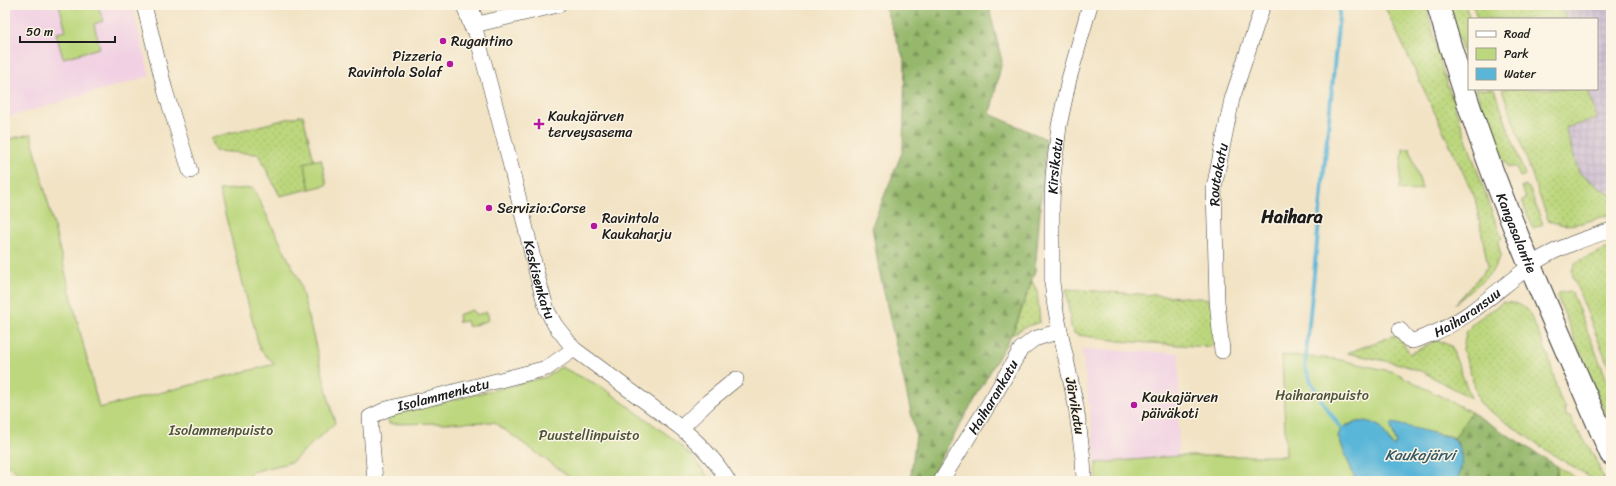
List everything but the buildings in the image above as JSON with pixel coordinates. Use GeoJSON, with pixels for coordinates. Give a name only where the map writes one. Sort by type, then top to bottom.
{"type":"FeatureCollection","features":[{"type":"Feature","properties":{"kind":"main road","name":"Kangasalantie"},"geometry":{"type":"LineString","coordinates":[[1438,5],[1484,150],[1531,266],[1611,454]]}},
{"type":"Feature","properties":{"kind":"street"},"geometry":{"type":"LineString","coordinates":[[144,5],[165,90],[190,171]]}},
{"type":"Feature","properties":{"kind":"street","name":"Keskisenkatu"},"geometry":{"type":"LineString","coordinates":[[466,5],[474,25],[507,150],[528,240],[548,310],[555,325],[574,349],[697,441],[712,458],[728,481]]}},
{"type":"Feature","properties":{"kind":"street"},"geometry":{"type":"LineString","coordinates":[[474,25],[558,5]]}},
{"type":"Feature","properties":{"kind":"street","name":"Kirsikatu"},"geometry":{"type":"LineString","coordinates":[[1060,331],[1052,282],[1053,176],[1059,126],[1069,79],[1090,5]]}},
{"type":"Feature","properties":{"kind":"street","name":"Routakatu"},"geometry":{"type":"LineString","coordinates":[[1222,351],[1217,301],[1214,188],[1232,100],[1263,5]]}},
{"type":"Feature","properties":{"kind":"street"},"geometry":{"type":"LineString","coordinates":[[1531,266],[1558,250],[1611,230]]}},
{"type":"Feature","properties":{"kind":"street","name":"Haiharansuu"},"geometry":{"type":"LineString","coordinates":[[1400,330],[1408,339],[1412,340],[1420,339],[1439,331],[1477,308],[1531,266]]}},
{"type":"Feature","properties":{"kind":"street","name":"Haiharankatu"},"geometry":{"type":"LineString","coordinates":[[941,481],[994,396],[1021,349],[1034,339],[1060,331]]}},
{"type":"Feature","properties":{"kind":"street","name":"Järvikatu"},"geometry":{"type":"LineString","coordinates":[[1060,331],[1076,406],[1083,459],[1084,481]]}},
{"type":"Feature","properties":{"kind":"street","name":"Isolammenkatu"},"geometry":{"type":"LineString","coordinates":[[375,481],[370,417],[387,409],[547,368],[574,349]]}},
{"type":"Feature","properties":{"kind":"street"},"geometry":{"type":"LineString","coordinates":[[681,428],[709,401],[736,379]]}},
{"type":"Feature","properties":{"kind":"shaded area"},"geometry":{"type":"Polygon","coordinates":[[[5,5],[132,5],[150,76],[5,118],[5,5]]]}},
{"type":"Feature","properties":{"kind":"shaded area"},"geometry":{"type":"Polygon","coordinates":[[[1514,5],[1611,5],[1611,195],[1579,173],[1546,90],[1598,90],[1598,18],[1519,18],[1514,5]]]}},
{"type":"Feature","properties":{"kind":"shaded area","name":"Kaukajärven päiväkoti"},"geometry":{"type":"Polygon","coordinates":[[[1082,349],[1179,353],[1178,456],[1096,463],[1082,349]]]}},
{"type":"Feature","properties":{"kind":"green space"},"geometry":{"type":"Polygon","coordinates":[[[59,5],[98,5],[103,21],[94,24],[100,48],[63,58],[56,33],[66,31],[59,5]]]}},
{"type":"Feature","properties":{"kind":"green space"},"geometry":{"type":"Polygon","coordinates":[[[884,5],[991,5],[990,12],[1002,61],[990,114],[1046,139],[1035,271],[1015,328],[928,481],[910,481],[916,435],[879,270],[872,226],[903,150],[905,62],[884,5]]]}},
{"type":"Feature","properties":{"kind":"green space"},"geometry":{"type":"Polygon","coordinates":[[[1384,5],[1426,5],[1443,72],[1502,238],[1498,242],[1501,255],[1491,273],[1455,304],[1488,267],[1475,198],[1384,5]]]}},
{"type":"Feature","properties":{"kind":"green space"},"geometry":{"type":"Polygon","coordinates":[[[1448,5],[1465,5],[1470,18],[1468,18],[1468,67],[1448,5]]]}},
{"type":"Feature","properties":{"kind":"green space"},"geometry":{"type":"Polygon","coordinates":[[[1473,5],[1561,5],[1566,18],[1477,18],[1473,5]]]}},
{"type":"Feature","properties":{"kind":"green space"},"geometry":{"type":"Polygon","coordinates":[[[1476,90],[1494,90],[1525,175],[1520,177],[1516,167],[1508,167],[1494,143],[1476,90]]]}},
{"type":"Feature","properties":{"kind":"green space"},"geometry":{"type":"Polygon","coordinates":[[[1502,90],[1588,90],[1597,119],[1565,128],[1579,173],[1611,195],[1611,214],[1572,225],[1564,225],[1548,220],[1502,90]]]}},
{"type":"Feature","properties":{"kind":"green space"},"geometry":{"type":"Polygon","coordinates":[[[303,115],[314,161],[304,163],[310,189],[280,196],[258,154],[215,151],[210,139],[218,136],[303,115]]]}},
{"type":"Feature","properties":{"kind":"green space","name":"Isolammenpuisto"},"geometry":{"type":"Polygon","coordinates":[[[31,134],[99,408],[275,364],[260,350],[219,190],[253,188],[299,280],[335,423],[292,462],[252,472],[244,481],[31,481],[5,464],[5,140],[31,134]]]}},
{"type":"Feature","properties":{"kind":"green space"},"geometry":{"type":"Polygon","coordinates":[[[1403,149],[1410,149],[1422,189],[1412,191],[1399,189],[1403,149]]]}},
{"type":"Feature","properties":{"kind":"green space"},"geometry":{"type":"Polygon","coordinates":[[[321,159],[327,185],[310,189],[304,163],[321,159]]]}},
{"type":"Feature","properties":{"kind":"green space"},"geometry":{"type":"Polygon","coordinates":[[[1526,186],[1529,188],[1543,224],[1533,228],[1522,201],[1526,199],[1522,187],[1526,186]]]}},
{"type":"Feature","properties":{"kind":"green space"},"geometry":{"type":"Polygon","coordinates":[[[1611,247],[1611,372],[1573,277],[1572,270],[1576,262],[1611,247]]]}},
{"type":"Feature","properties":{"kind":"green space"},"geometry":{"type":"Polygon","coordinates":[[[1032,281],[1037,291],[1040,322],[1025,327],[1010,336],[1015,328],[1032,281]]]}},
{"type":"Feature","properties":{"kind":"green space"},"geometry":{"type":"Polygon","coordinates":[[[1066,289],[1213,299],[1218,341],[1210,347],[1119,341],[1078,335],[1074,333],[1071,326],[1066,289]]]}},
{"type":"Feature","properties":{"kind":"green space"},"geometry":{"type":"Polygon","coordinates":[[[1569,291],[1572,293],[1611,390],[1611,428],[1557,296],[1559,293],[1569,291]]]}},
{"type":"Feature","properties":{"kind":"green space"},"geometry":{"type":"Polygon","coordinates":[[[1503,302],[1518,304],[1528,310],[1548,355],[1559,396],[1566,409],[1564,410],[1567,417],[1570,416],[1590,449],[1604,481],[1596,481],[1549,452],[1480,404],[1463,349],[1466,333],[1473,323],[1503,302]]]}},
{"type":"Feature","properties":{"kind":"green space"},"geometry":{"type":"Polygon","coordinates":[[[472,310],[476,315],[487,312],[489,320],[469,327],[466,321],[459,322],[458,315],[472,310]]]}},
{"type":"Feature","properties":{"kind":"green space"},"geometry":{"type":"Polygon","coordinates":[[[1398,334],[1410,354],[1437,340],[1451,346],[1471,398],[1423,372],[1400,364],[1347,353],[1398,334]]]}},
{"type":"Feature","properties":{"kind":"green space","name":"Haiharanpuisto"},"geometry":{"type":"Polygon","coordinates":[[[1282,355],[1336,359],[1394,372],[1471,412],[1454,438],[1451,436],[1391,426],[1396,444],[1394,446],[1377,425],[1368,422],[1357,422],[1346,425],[1338,437],[1356,481],[1096,481],[1096,463],[1178,456],[1286,456],[1282,355]]]}},
{"type":"Feature","properties":{"kind":"green space","name":"Puustellinpuisto"},"geometry":{"type":"Polygon","coordinates":[[[561,367],[602,387],[676,441],[695,460],[711,481],[575,481],[494,422],[389,424],[388,416],[546,377],[561,367]]]}},
{"type":"Feature","properties":{"kind":"green space"},"geometry":{"type":"Polygon","coordinates":[[[1471,412],[1557,466],[1558,481],[1457,481],[1462,459],[1460,449],[1454,438],[1471,412]]]}},
{"type":"Feature","properties":{"kind":"green space"},"geometry":{"type":"Polygon","coordinates":[[[1557,466],[1581,481],[1558,481],[1557,466]]]}},
{"type":"Feature","properties":{"kind":"water","name":"Kaukajärvi"},"geometry":{"type":"Polygon","coordinates":[[[1367,421],[1381,427],[1391,444],[1394,446],[1396,443],[1391,426],[1393,423],[1453,438],[1457,443],[1461,454],[1461,464],[1457,481],[1356,481],[1338,436],[1341,428],[1357,422],[1367,421]]]}},
{"type":"Feature","properties":{"kind":"waterway"},"geometry":{"type":"LineString","coordinates":[[1340,5],[1305,366],[1325,406],[1341,428]]}},
{"type":"Feature","properties":{"kind":"place","name":"Rugantino"},"geometry":{"type":"Point","coordinates":[443,41]}},
{"type":"Feature","properties":{"kind":"place","name":"Pizzeria Ravintola Solaf"},"geometry":{"type":"Point","coordinates":[450,64]}},
{"type":"Feature","properties":{"kind":"place","name":"Kaukajärven terveysasema"},"geometry":{"type":"Point","coordinates":[539,124]}},
{"type":"Feature","properties":{"kind":"place","name":"Servizio:Corse"},"geometry":{"type":"Point","coordinates":[489,208]}},
{"type":"Feature","properties":{"kind":"place","name":"Ravintola Kaukaharju"},"geometry":{"type":"Point","coordinates":[594,226]}},
{"type":"Feature","properties":{"kind":"place","name":"Kaukajärven päiväkoti"},"geometry":{"type":"Point","coordinates":[1134,405]}},
{"type":"Feature","properties":{"kind":"district","name":"Haihara"},"geometry":{"type":"Point","coordinates":[1292,217]}}]}
